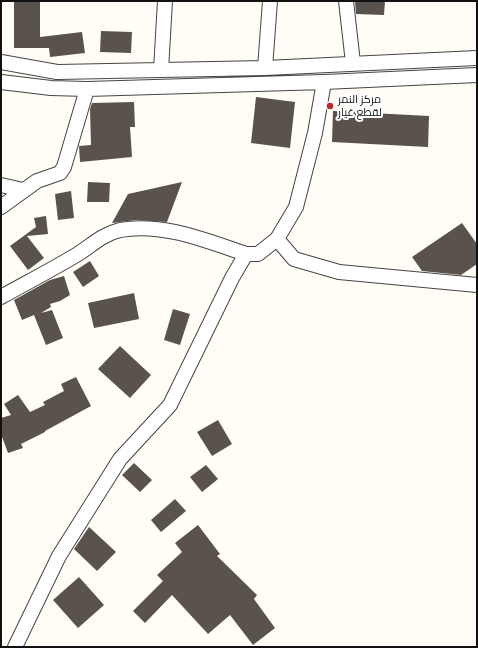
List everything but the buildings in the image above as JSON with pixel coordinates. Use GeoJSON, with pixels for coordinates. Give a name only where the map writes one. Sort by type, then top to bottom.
{"type":"FeatureCollection","features":[{"type":"Feature","properties":{"kind":"street"},"geometry":{"type":"LineString","coordinates":[[161,70],[165,1]]}},
{"type":"Feature","properties":{"kind":"street"},"geometry":{"type":"LineString","coordinates":[[265,68],[270,1]]}},
{"type":"Feature","properties":{"kind":"street"},"geometry":{"type":"LineString","coordinates":[[346,1],[353,63]]}},
{"type":"Feature","properties":{"kind":"street"},"geometry":{"type":"LineString","coordinates":[[1,62],[57,72],[265,68],[386,61],[477,58]]}},
{"type":"Feature","properties":{"kind":"street"},"geometry":{"type":"LineString","coordinates":[[386,61],[388,80]]}},
{"type":"Feature","properties":{"kind":"street"},"geometry":{"type":"LineString","coordinates":[[1,82],[51,88],[87,89],[388,80],[477,75]]}},
{"type":"Feature","properties":{"kind":"street"},"geometry":{"type":"LineString","coordinates":[[1,297],[78,254],[104,235],[120,230],[140,229],[185,233],[246,254],[258,254],[277,239],[296,207],[315,133],[324,82]]}},
{"type":"Feature","properties":{"kind":"street"},"geometry":{"type":"LineString","coordinates":[[1,207],[37,181],[60,173],[64,167],[87,89]]}},
{"type":"Feature","properties":{"kind":"street"},"geometry":{"type":"LineString","coordinates":[[1,185],[23,190]]}},
{"type":"Feature","properties":{"kind":"street"},"geometry":{"type":"LineString","coordinates":[[277,239],[294,259],[339,272],[477,284]]}},
{"type":"Feature","properties":{"kind":"street"},"geometry":{"type":"LineString","coordinates":[[15,647],[59,556],[120,459],[170,406],[232,278],[246,254]]}},
{"type":"Feature","properties":{"kind":"place","name":"مركز النمر لقطع غيار"},"geometry":{"type":"Point","coordinates":[330,106]}}]}
